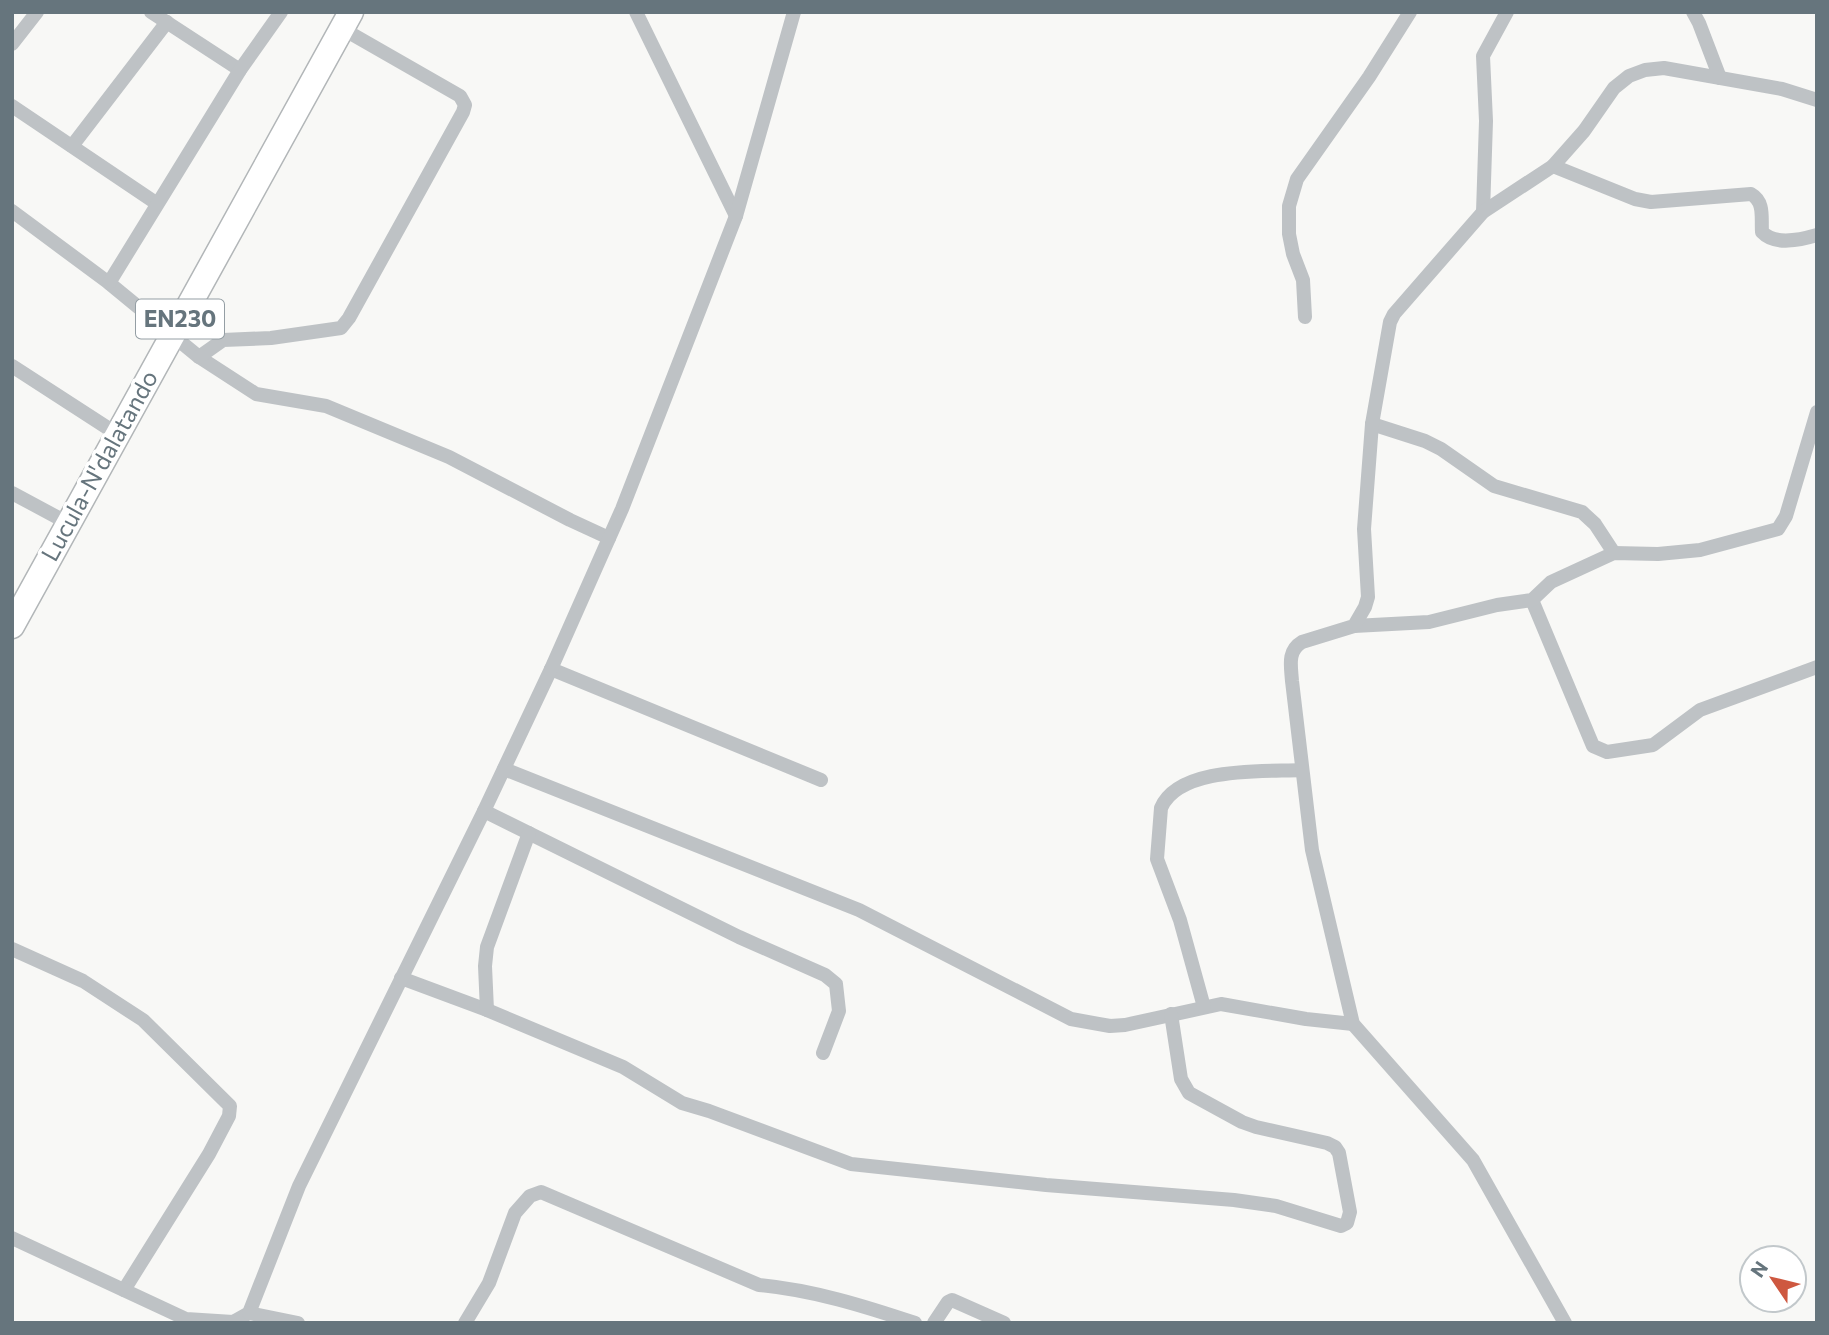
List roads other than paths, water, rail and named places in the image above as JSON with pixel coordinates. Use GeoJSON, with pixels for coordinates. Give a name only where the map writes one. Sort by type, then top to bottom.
{"type":"FeatureCollection","features":[{"type":"Feature","properties":{"kind":"highway","name":"Lucula-N'dalatando"},"geometry":{"type":"LineString","coordinates":[[12,626],[347,20]]}},
{"type":"Feature","properties":{"kind":"street"},"geometry":{"type":"LineString","coordinates":[[12,44],[37,12]]}},
{"type":"Feature","properties":{"kind":"street"},"geometry":{"type":"LineString","coordinates":[[151,12],[240,70]]}},
{"type":"Feature","properties":{"kind":"street"},"geometry":{"type":"LineString","coordinates":[[109,283],[240,70],[281,12]]}},
{"type":"Feature","properties":{"kind":"street"},"geometry":{"type":"LineString","coordinates":[[636,12],[736,216]]}},
{"type":"Feature","properties":{"kind":"street"},"geometry":{"type":"LineString","coordinates":[[1305,317],[1303,280],[1289,234],[1289,206],[1297,179],[1369,77],[1410,12]]}},
{"type":"Feature","properties":{"kind":"street"},"geometry":{"type":"LineString","coordinates":[[1483,212],[1486,121],[1483,56],[1507,12]]}},
{"type":"Feature","properties":{"kind":"street"},"geometry":{"type":"LineString","coordinates":[[1693,12],[1720,78]]}},
{"type":"Feature","properties":{"kind":"street"},"geometry":{"type":"LineString","coordinates":[[12,1238],[186,1318],[233,1322],[249,1312],[299,1186],[484,811],[551,670],[609,538],[736,216],[791,14]]}},
{"type":"Feature","properties":{"kind":"street"},"geometry":{"type":"LineString","coordinates":[[199,357],[223,340],[271,338],[341,328],[463,112],[465,105],[460,96],[347,20]]}},
{"type":"Feature","properties":{"kind":"street"},"geometry":{"type":"LineString","coordinates":[[72,146],[167,22]]}},
{"type":"Feature","properties":{"kind":"street"},"geometry":{"type":"LineString","coordinates":[[1354,626],[1361,617],[1368,597],[1364,529],[1372,424],[1388,331],[1394,314],[1483,212],[1553,166],[1584,131],[1614,88],[1629,76],[1645,69],[1664,68],[1782,89],[1817,100]]}},
{"type":"Feature","properties":{"kind":"street"},"geometry":{"type":"LineString","coordinates":[[12,106],[156,203]]}},
{"type":"Feature","properties":{"kind":"street"},"geometry":{"type":"LineString","coordinates":[[1553,166],[1635,199],[1651,202],[1751,194],[1758,198],[1761,204],[1762,232],[1766,237],[1772,240],[1800,240],[1817,235]]}},
{"type":"Feature","properties":{"kind":"street"},"geometry":{"type":"LineString","coordinates":[[12,211],[109,283],[199,357],[256,394],[326,406],[449,457],[609,538]]}},
{"type":"Feature","properties":{"kind":"street"},"geometry":{"type":"LineString","coordinates":[[12,366],[117,434]]}},
{"type":"Feature","properties":{"kind":"street"},"geometry":{"type":"LineString","coordinates":[[1565,1323],[1474,1160],[1353,1024],[1312,850],[1291,655],[1302,642],[1354,626],[1429,622],[1497,605],[1532,600],[1557,579],[1614,553],[1658,554],[1700,550],[1778,529],[1786,516],[1817,412]]}},
{"type":"Feature","properties":{"kind":"street"},"geometry":{"type":"LineString","coordinates":[[1372,424],[1441,449],[1494,486],[1582,513],[1595,524],[1614,553]]}},
{"type":"Feature","properties":{"kind":"street"},"geometry":{"type":"LineString","coordinates":[[12,493],[68,523]]}},
{"type":"Feature","properties":{"kind":"street"},"geometry":{"type":"LineString","coordinates":[[1532,600],[1593,746],[1600,751],[1637,749],[1653,745],[1700,710],[1817,667]]}},
{"type":"Feature","properties":{"kind":"street"},"geometry":{"type":"LineString","coordinates":[[551,670],[821,780]]}},
{"type":"Feature","properties":{"kind":"street"},"geometry":{"type":"LineString","coordinates":[[504,769],[859,911],[1071,1019],[1111,1026],[1221,1004],[1353,1024]]}},
{"type":"Feature","properties":{"kind":"street"},"geometry":{"type":"LineString","coordinates":[[1204,1007],[1180,919],[1157,859],[1164,800],[1175,788],[1220,774],[1303,770]]}},
{"type":"Feature","properties":{"kind":"street"},"geometry":{"type":"LineString","coordinates":[[484,811],[739,937],[825,975],[836,984],[839,1011],[823,1053]]}},
{"type":"Feature","properties":{"kind":"street"},"geometry":{"type":"LineString","coordinates":[[487,1010],[487,947],[529,833]]}},
{"type":"Feature","properties":{"kind":"street"},"geometry":{"type":"LineString","coordinates":[[12,949],[93,986],[143,1020],[230,1106],[229,1116],[209,1154],[124,1290]]}},
{"type":"Feature","properties":{"kind":"street"},"geometry":{"type":"LineString","coordinates":[[401,978],[487,1010],[623,1067],[682,1103],[851,1164],[1046,1185],[1234,1200],[1276,1206],[1341,1226],[1347,1223],[1350,1212],[1339,1153],[1335,1147],[1256,1127],[1189,1093],[1181,1080],[1171,1014]]}},
{"type":"Feature","properties":{"kind":"street"},"geometry":{"type":"LineString","coordinates":[[465,1323],[489,1283],[515,1213],[530,1196],[541,1192],[759,1285],[796,1289],[860,1305],[915,1323]]}},
{"type":"Feature","properties":{"kind":"street"},"geometry":{"type":"LineString","coordinates":[[934,1323],[952,1300],[1004,1323]]}},
{"type":"Feature","properties":{"kind":"street"},"geometry":{"type":"LineString","coordinates":[[249,1312],[298,1323]]}}]}
